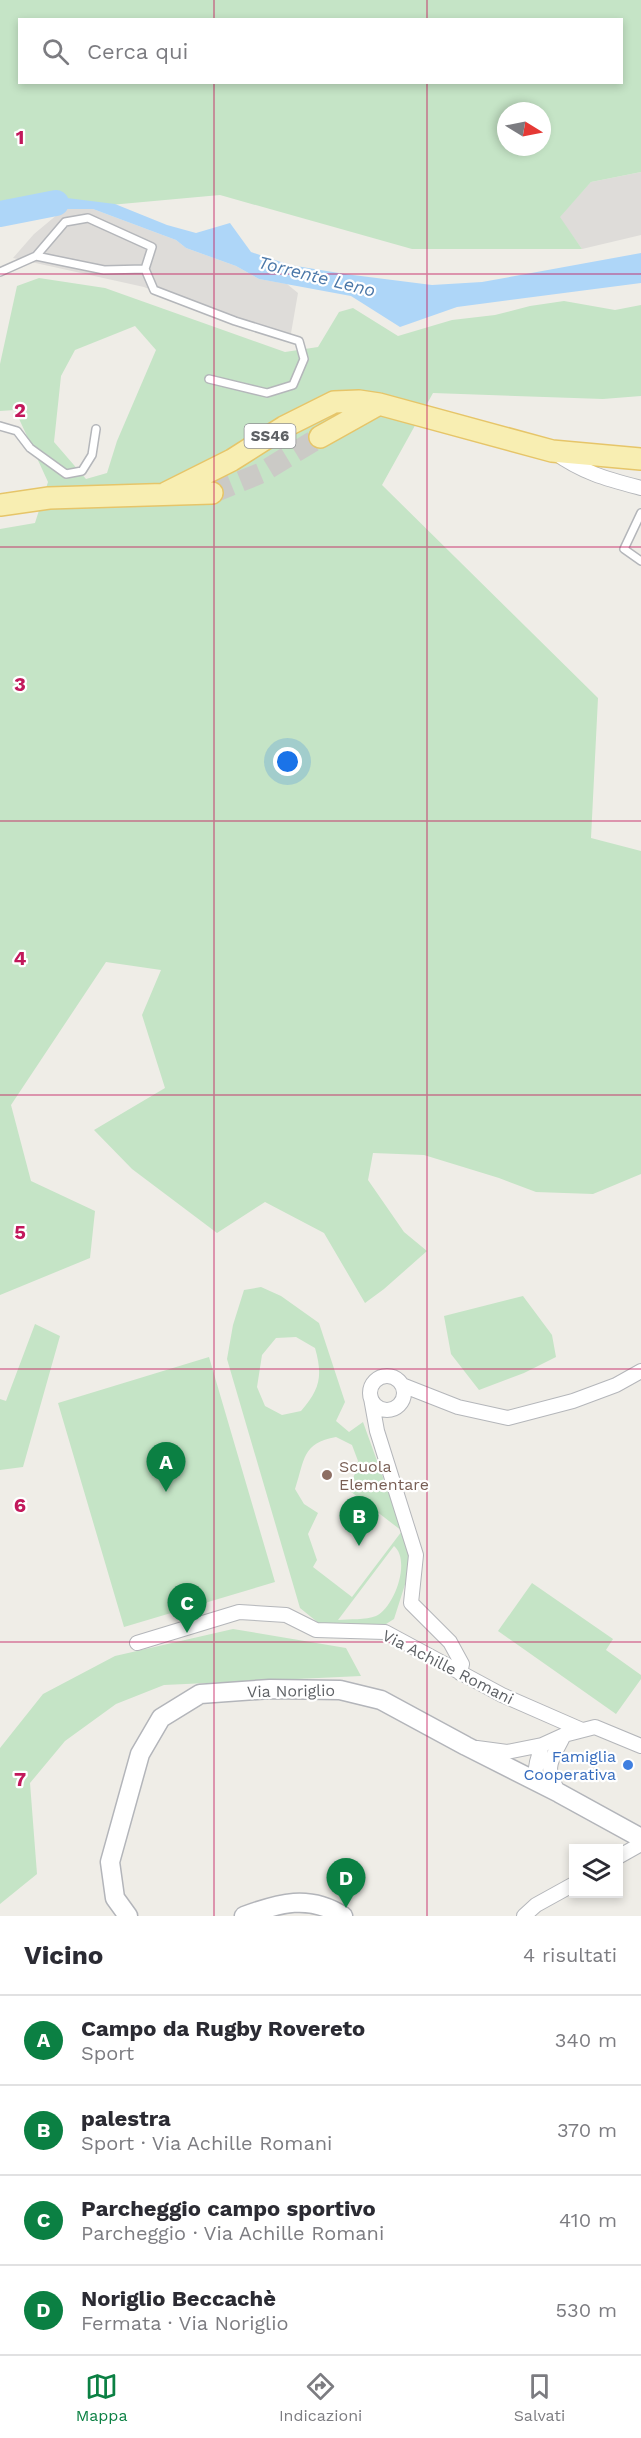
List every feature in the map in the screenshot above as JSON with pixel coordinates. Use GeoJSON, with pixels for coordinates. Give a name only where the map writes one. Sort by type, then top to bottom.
{"type":"FeatureCollection","features":[{"type":"Feature","properties":{"kind":"main road","name":"SS46"},"geometry":{"type":"LineString","coordinates":[[0,505],[49,498],[106,498],[166,493],[232,460],[284,427],[334,402],[359,401],[379,404],[552,451],[641,459]]}},
{"type":"Feature","properties":{"kind":"main road","name":"SS46"},"geometry":{"type":"LineString","coordinates":[[320,437],[379,404]]}},
{"type":"Feature","properties":{"kind":"main road"},"geometry":{"type":"LineString","coordinates":[[166,493],[212,493]]}},
{"type":"Feature","properties":{"kind":"main road","name":"Via Noriglio"},"geometry":{"type":"LineString","coordinates":[[128,1916],[115,1898],[110,1862],[140,1754],[161,1718],[200,1694],[270,1689],[340,1690],[381,1700],[641,1838]]}},
{"type":"Feature","properties":{"kind":"main road"},"geometry":{"type":"LineString","coordinates":[[244,1916],[285,1902],[298,1901],[313,1910],[332,1909],[343,1916]]}},
{"type":"Feature","properties":{"kind":"street"},"geometry":{"type":"LineString","coordinates":[[552,451],[573,466],[599,477],[641,488]]}},
{"type":"Feature","properties":{"kind":"street"},"geometry":{"type":"LineString","coordinates":[[460,1673],[462,1664],[450,1641],[411,1603],[416,1555],[377,1431],[371,1398],[372,1386],[379,1378],[394,1377],[402,1385],[458,1407],[508,1418],[541,1411],[616,1386],[641,1371]]}},
{"type":"Feature","properties":{"kind":"street"},"geometry":{"type":"LineString","coordinates":[[371,1398],[383,1409],[394,1408],[404,1395],[402,1385]]}},
{"type":"Feature","properties":{"kind":"street","name":"Via Achille Romani"},"geometry":{"type":"LineString","coordinates":[[137,1643],[239,1612],[286,1615],[316,1630],[385,1632],[502,1695],[582,1730]]}},
{"type":"Feature","properties":{"kind":"street"},"geometry":{"type":"LineString","coordinates":[[466,1746],[507,1752],[542,1745],[564,1735],[595,1726],[641,1746]]}},
{"type":"Feature","properties":{"kind":"street"},"geometry":{"type":"LineString","coordinates":[[534,1780],[549,1766],[564,1735]]}},
{"type":"Feature","properties":{"kind":"street"},"geometry":{"type":"LineString","coordinates":[[534,1780],[542,1745]]}},
{"type":"Feature","properties":{"kind":"street"},"geometry":{"type":"LineString","coordinates":[[549,1766],[550,1778],[559,1793]]}},
{"type":"Feature","properties":{"kind":"street"},"geometry":{"type":"LineString","coordinates":[[623,1854],[641,1844]]}},
{"type":"Feature","properties":{"kind":"street"},"geometry":{"type":"LineString","coordinates":[[524,1916],[536,1905],[569,1886]]}},
{"type":"Feature","properties":{"kind":"lane"},"geometry":{"type":"LineString","coordinates":[[1,272],[36,256],[64,222],[88,218],[152,247],[145,269],[154,290],[235,321],[299,341],[304,359],[294,385],[267,393],[209,379]]}},
{"type":"Feature","properties":{"kind":"lane"},"geometry":{"type":"LineString","coordinates":[[36,256],[104,270],[145,269]]}},
{"type":"Feature","properties":{"kind":"lane"},"geometry":{"type":"LineString","coordinates":[[0,426],[17,431],[30,448],[66,474],[82,471],[92,455],[96,429]]}},
{"type":"Feature","properties":{"kind":"lane"},"geometry":{"type":"LineString","coordinates":[[641,513],[624,549],[641,561]]}},
{"type":"Feature","properties":{"kind":"shaded area"},"geometry":{"type":"Polygon","coordinates":[[[641,172],[641,235],[582,249],[559,217],[591,182],[641,172]]]}},
{"type":"Feature","properties":{"kind":"shaded area"},"geometry":{"type":"Polygon","coordinates":[[[64,209],[93,209],[176,240],[186,248],[236,266],[259,279],[287,284],[298,293],[290,339],[243,329],[144,287],[13,258],[34,234],[64,209]]]}},
{"type":"Feature","properties":{"kind":"green space"},"geometry":{"type":"Polygon","coordinates":[[[0,0],[641,0],[641,172],[591,182],[560,217],[582,249],[412,249],[220,195],[0,215],[0,0]]]}},
{"type":"Feature","properties":{"kind":"green space"},"geometry":{"type":"Polygon","coordinates":[[[39,278],[105,288],[285,352],[318,347],[339,312],[353,308],[398,336],[452,320],[495,315],[530,306],[564,301],[615,310],[641,305],[641,396],[603,399],[433,393],[382,485],[598,698],[591,838],[641,851],[641,1174],[593,1194],[536,1192],[424,1155],[373,1153],[368,1180],[404,1232],[427,1251],[365,1303],[324,1233],[265,1202],[217,1233],[132,1169],[94,1130],[165,1088],[142,1015],[161,970],[106,962],[11,1105],[31,1181],[95,1211],[90,1258],[0,1295],[0,529],[35,523],[48,482],[15,410],[0,411],[0,364],[17,286],[39,278]],[[135,326],[75,350],[61,376],[54,442],[86,479],[107,473],[117,441],[156,350],[135,326]]]}},
{"type":"Feature","properties":{"kind":"green space"},"geometry":{"type":"Polygon","coordinates":[[[261,1287],[281,1296],[319,1323],[345,1402],[336,1421],[349,1432],[363,1422],[411,1555],[409,1572],[394,1619],[386,1624],[321,1625],[300,1608],[227,1359],[233,1325],[244,1290],[261,1287]],[[296,1337],[276,1338],[262,1355],[257,1387],[265,1406],[282,1415],[301,1411],[312,1396],[318,1382],[319,1367],[315,1348],[296,1337]],[[336,1437],[317,1443],[306,1454],[295,1489],[304,1504],[318,1513],[308,1534],[317,1560],[313,1567],[352,1597],[402,1531],[350,1491],[358,1461],[352,1445],[336,1437]],[[394,1546],[338,1620],[362,1619],[376,1616],[383,1611],[395,1594],[401,1572],[399,1553],[394,1546]]]}},
{"type":"Feature","properties":{"kind":"green space"},"geometry":{"type":"Polygon","coordinates":[[[523,1296],[552,1335],[556,1357],[524,1373],[479,1390],[451,1354],[444,1316],[523,1296]]]}},
{"type":"Feature","properties":{"kind":"green space"},"geometry":{"type":"Polygon","coordinates":[[[35,1324],[60,1336],[23,1467],[0,1470],[0,1399],[6,1401],[35,1324]]]}},
{"type":"Feature","properties":{"kind":"green space"},"geometry":{"type":"Polygon","coordinates":[[[209,1357],[275,1582],[124,1627],[58,1403],[209,1357]]]}},
{"type":"Feature","properties":{"kind":"green space"},"geometry":{"type":"Polygon","coordinates":[[[532,1583],[613,1639],[606,1650],[641,1675],[641,1679],[616,1714],[498,1631],[532,1583]]]}},
{"type":"Feature","properties":{"kind":"green space"},"geometry":{"type":"Polygon","coordinates":[[[233,1629],[346,1648],[361,1676],[164,1685],[116,1704],[65,1741],[30,1783],[37,1874],[0,1904],[0,1748],[43,1694],[115,1656],[233,1629]]]}},
{"type":"Feature","properties":{"kind":"water"},"geometry":{"type":"Polygon","coordinates":[[[23,197],[67,198],[115,204],[167,225],[196,233],[230,223],[251,252],[290,265],[345,274],[432,285],[482,282],[641,253],[641,283],[457,307],[400,327],[351,296],[259,279],[236,266],[186,248],[176,240],[93,209],[64,209],[24,218],[23,197]]]}},
{"type":"Feature","properties":{"kind":"waterway","name":"Torrente Leno"},"geometry":{"type":"LineString","coordinates":[[0,214],[56,203]]}},
{"type":"Feature","properties":{"kind":"tunnel"},"geometry":{"type":"LineString","coordinates":[[212,493],[261,473],[320,437]]}},
{"type":"Feature","properties":{"kind":"place","name":"Scuola Elementare"},"geometry":{"type":"Point","coordinates":[327,1475]}},
{"type":"Feature","properties":{"kind":"place","name":"Campo da Rugby Rovereto"},"geometry":{"type":"Point","coordinates":[166,1492]}},
{"type":"Feature","properties":{"kind":"place","name":"palestra"},"geometry":{"type":"Point","coordinates":[359,1546]}},
{"type":"Feature","properties":{"kind":"place","name":"Parcheggio campo sportivo"},"geometry":{"type":"Point","coordinates":[187,1633]}},
{"type":"Feature","properties":{"kind":"place","name":"Famiglia Cooperativa"},"geometry":{"type":"Point","coordinates":[628,1765]}},
{"type":"Feature","properties":{"kind":"place","name":"Noriglio Beccachè"},"geometry":{"type":"Point","coordinates":[346,1908]}}]}
